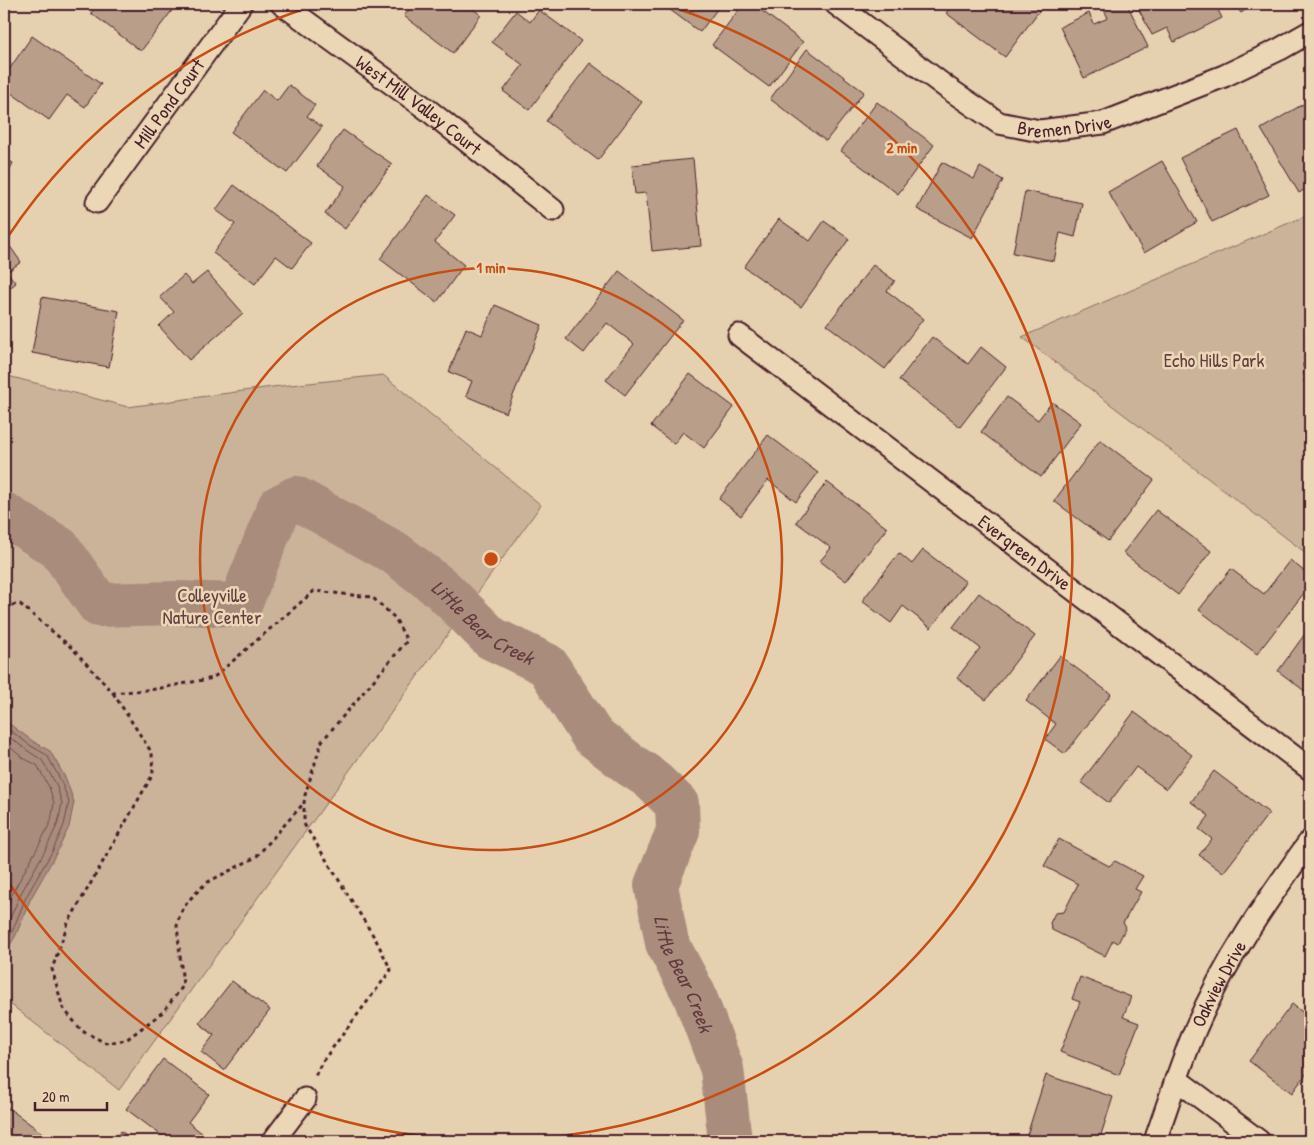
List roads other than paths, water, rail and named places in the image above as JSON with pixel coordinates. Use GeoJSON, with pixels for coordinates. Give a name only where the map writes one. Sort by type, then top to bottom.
{"type":"FeatureCollection","features":[{"type":"Feature","properties":{"kind":"street","name":"Mill Pond Court"},"geometry":{"type":"LineString","coordinates":[[97,202],[241,4]]}},
{"type":"Feature","properties":{"kind":"street","name":"West Mill Valley Court"},"geometry":{"type":"LineString","coordinates":[[282,4],[428,110],[553,210]]}},
{"type":"Feature","properties":{"kind":"street","name":"Bremen Drive"},"geometry":{"type":"LineString","coordinates":[[836,4],[946,87],[999,123],[1040,131],[1103,123],[1224,76],[1310,32]]}},
{"type":"Feature","properties":{"kind":"street","name":"Evergreen Drive"},"geometry":{"type":"LineString","coordinates":[[739,335],[1310,769]]}},
{"type":"Feature","properties":{"kind":"street","name":"Oakview Drive"},"geometry":{"type":"LineString","coordinates":[[1155,1141],[1176,1079],[1196,1029],[1242,940],[1310,841]]}},
{"type":"Feature","properties":{"kind":"street"},"geometry":{"type":"LineString","coordinates":[[1176,1079],[1259,1141]]}},
{"type":"Feature","properties":{"kind":"street"},"geometry":{"type":"LineString","coordinates":[[273,1141],[305,1099]]}},
{"type":"Feature","properties":{"kind":"water"},"geometry":{"type":"Polygon","coordinates":[[[4,720],[50,751],[66,779],[74,802],[69,827],[30,900],[16,935],[4,955],[4,720]]]}},
{"type":"Feature","properties":{"kind":"waterway","name":"Little Bear Creek"},"geometry":{"type":"LineString","coordinates":[[4,514],[59,548],[99,605],[176,603],[240,605],[279,507],[296,498],[395,553],[442,589],[491,638],[547,665],[592,735],[649,777],[677,804],[678,831],[656,885],[667,943],[694,994],[722,1069],[730,1141]]}},
{"type":"Feature","properties":{"kind":"park label","name":"Echo Hills Park"},"geometry":{"type":"Point","coordinates":[1214,360]}},
{"type":"Feature","properties":{"kind":"park label","name":"Colleyville Nature Center"},"geometry":{"type":"Point","coordinates":[212,606]}}]}
